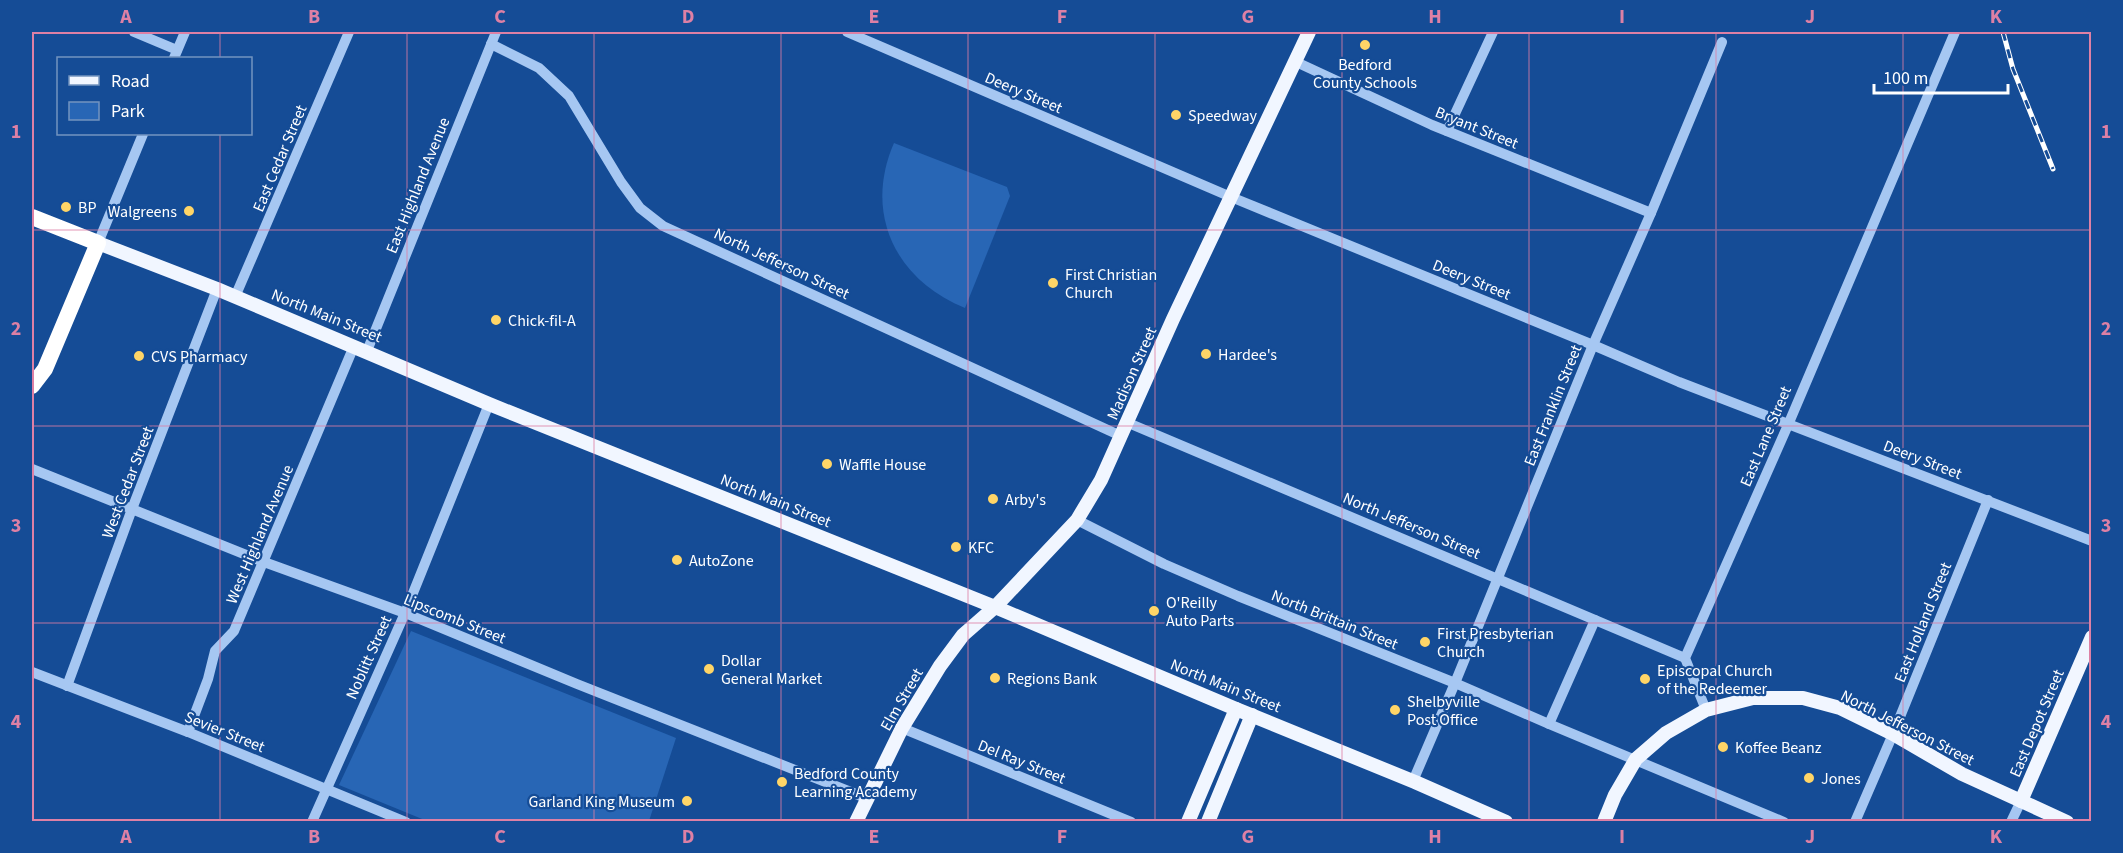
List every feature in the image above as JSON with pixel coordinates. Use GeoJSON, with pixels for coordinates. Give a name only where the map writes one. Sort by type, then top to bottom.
{"type":"FeatureCollection","features":[{"type":"Feature","properties":{"kind":"highway","name":"North Main Street"},"geometry":{"type":"LineString","coordinates":[[32,217],[98,243]]}},
{"type":"Feature","properties":{"kind":"highway"},"geometry":{"type":"LineString","coordinates":[[32,386],[45,369],[98,243]]}},
{"type":"Feature","properties":{"kind":"main road","name":"Madison Street"},"geometry":{"type":"LineString","coordinates":[[995,607],[1077,520],[1101,480],[1309,32]]}},
{"type":"Feature","properties":{"kind":"main road","name":"North Main Street"},"geometry":{"type":"LineString","coordinates":[[98,243],[361,348],[489,404],[995,607],[1506,822]]}},
{"type":"Feature","properties":{"kind":"main road","name":"Elm Street"},"geometry":{"type":"LineString","coordinates":[[856,822],[902,728],[940,666],[963,635],[995,607]]}},
{"type":"Feature","properties":{"kind":"main road","name":"East Depot Street"},"geometry":{"type":"LineString","coordinates":[[2021,801],[2091,637]]}},
{"type":"Feature","properties":{"kind":"main road","name":"North Jefferson Street"},"geometry":{"type":"LineString","coordinates":[[1706,710],[1753,698],[1803,698],[1840,708],[1893,734],[1962,774],[2067,822]]}},
{"type":"Feature","properties":{"kind":"main road"},"geometry":{"type":"LineString","coordinates":[[1188,822],[1236,709]]}},
{"type":"Feature","properties":{"kind":"main road"},"geometry":{"type":"LineString","coordinates":[[1604,822],[1615,795],[1636,759],[1666,733],[1706,710]]}},
{"type":"Feature","properties":{"kind":"main road"},"geometry":{"type":"LineString","coordinates":[[1208,822],[1252,715]]}},
{"type":"Feature","properties":{"kind":"street"},"geometry":{"type":"LineString","coordinates":[[134,32],[175,54],[185,32]]}},
{"type":"Feature","properties":{"kind":"street","name":"East Cedar Street"},"geometry":{"type":"LineString","coordinates":[[235,297],[349,32]]}},
{"type":"Feature","properties":{"kind":"street","name":"East Highland Avenue"},"geometry":{"type":"LineString","coordinates":[[361,348],[496,32]]}},
{"type":"Feature","properties":{"kind":"street","name":"Deery Street"},"geometry":{"type":"LineString","coordinates":[[847,32],[1231,197],[1788,425],[1988,500],[2091,542]]}},
{"type":"Feature","properties":{"kind":"street"},"geometry":{"type":"LineString","coordinates":[[1447,131],[1493,32]]}},
{"type":"Feature","properties":{"kind":"street","name":"East Lane Street"},"geometry":{"type":"LineString","coordinates":[[1685,658],[1788,425],[1955,32]]}},
{"type":"Feature","properties":{"kind":"street","name":"East Franklin Street"},"geometry":{"type":"LineString","coordinates":[[1413,781],[1593,345],[1722,42]]}},
{"type":"Feature","properties":{"kind":"street","name":"North Jefferson Street"},"geometry":{"type":"LineString","coordinates":[[491,44],[539,68],[569,96],[621,182],[640,208],[663,226],[1121,436]]}},
{"type":"Feature","properties":{"kind":"street","name":"Bryant Street"},"geometry":{"type":"LineString","coordinates":[[1294,61],[1447,131],[1651,213]]}},
{"type":"Feature","properties":{"kind":"street"},"geometry":{"type":"LineString","coordinates":[[98,243],[143,135]]}},
{"type":"Feature","properties":{"kind":"street","name":"West Cedar Street"},"geometry":{"type":"LineString","coordinates":[[68,686],[132,509],[217,289]]}},
{"type":"Feature","properties":{"kind":"street","name":"West Highland Avenue"},"geometry":{"type":"LineString","coordinates":[[188,732],[208,679],[215,651],[234,631],[361,348]]}},
{"type":"Feature","properties":{"kind":"street","name":"Noblitt Street"},"geometry":{"type":"LineString","coordinates":[[312,822],[405,613],[489,404]]}},
{"type":"Feature","properties":{"kind":"street","name":"North Jefferson Street"},"geometry":{"type":"LineString","coordinates":[[1126,422],[1685,658]]}},
{"type":"Feature","properties":{"kind":"street","name":"Lipscomb Street"},"geometry":{"type":"LineString","coordinates":[[32,469],[264,562],[405,613],[577,684],[866,798]]}},
{"type":"Feature","properties":{"kind":"street","name":"East Holland Street"},"geometry":{"type":"LineString","coordinates":[[1855,822],[1988,500]]}},
{"type":"Feature","properties":{"kind":"street","name":"North Brittain Street"},"geometry":{"type":"LineString","coordinates":[[1077,520],[1174,569],[1455,683],[1784,822]]}},
{"type":"Feature","properties":{"kind":"street"},"geometry":{"type":"LineString","coordinates":[[1549,724],[1595,620]]}},
{"type":"Feature","properties":{"kind":"street"},"geometry":{"type":"LineString","coordinates":[[1685,658],[1706,710]]}},
{"type":"Feature","properties":{"kind":"street","name":"Sevier Street"},"geometry":{"type":"LineString","coordinates":[[32,672],[188,732],[406,822]]}},
{"type":"Feature","properties":{"kind":"street","name":"Del Ray Street"},"geometry":{"type":"LineString","coordinates":[[902,728],[1131,822]]}},
{"type":"Feature","properties":{"kind":"street","name":"East Depot Street"},"geometry":{"type":"LineString","coordinates":[[2012,822],[2021,801]]}},
{"type":"Feature","properties":{"kind":"green space"},"geometry":{"type":"Polygon","coordinates":[[[894,143],[1007,187],[1010,196],[965,308],[941,296],[920,280],[904,262],[892,242],[885,219],[882,195],[885,169],[894,143]]]}},
{"type":"Feature","properties":{"kind":"green space"},"geometry":{"type":"Polygon","coordinates":[[[411,631],[676,738],[649,821],[427,821],[339,785],[411,631]]]}},
{"type":"Feature","properties":{"kind":"railway"},"geometry":{"type":"LineString","coordinates":[[2003,32],[2013,69],[2053,169]]}},
{"type":"Feature","properties":{"kind":"place","name":"Bedford County Schools"},"geometry":{"type":"Point","coordinates":[1365,45]}},
{"type":"Feature","properties":{"kind":"place","name":"Speedway"},"geometry":{"type":"Point","coordinates":[1176,115]}},
{"type":"Feature","properties":{"kind":"place","name":"BP"},"geometry":{"type":"Point","coordinates":[66,207]}},
{"type":"Feature","properties":{"kind":"place","name":"Walgreens"},"geometry":{"type":"Point","coordinates":[189,211]}},
{"type":"Feature","properties":{"kind":"place","name":"First Christian Church"},"geometry":{"type":"Point","coordinates":[1053,283]}},
{"type":"Feature","properties":{"kind":"place","name":"Chick-fil-A"},"geometry":{"type":"Point","coordinates":[496,320]}},
{"type":"Feature","properties":{"kind":"place","name":"Hardee's"},"geometry":{"type":"Point","coordinates":[1206,354]}},
{"type":"Feature","properties":{"kind":"place","name":"CVS Pharmacy"},"geometry":{"type":"Point","coordinates":[139,356]}},
{"type":"Feature","properties":{"kind":"place","name":"Waffle House"},"geometry":{"type":"Point","coordinates":[827,464]}},
{"type":"Feature","properties":{"kind":"place","name":"Arby's"},"geometry":{"type":"Point","coordinates":[993,499]}},
{"type":"Feature","properties":{"kind":"place","name":"KFC"},"geometry":{"type":"Point","coordinates":[956,547]}},
{"type":"Feature","properties":{"kind":"place","name":"AutoZone"},"geometry":{"type":"Point","coordinates":[677,560]}},
{"type":"Feature","properties":{"kind":"place","name":"O'Reilly Auto Parts"},"geometry":{"type":"Point","coordinates":[1154,611]}},
{"type":"Feature","properties":{"kind":"place","name":"First Presbyterian Church"},"geometry":{"type":"Point","coordinates":[1425,642]}},
{"type":"Feature","properties":{"kind":"place","name":"Dollar General Market"},"geometry":{"type":"Point","coordinates":[709,669]}},
{"type":"Feature","properties":{"kind":"place","name":"Regions Bank"},"geometry":{"type":"Point","coordinates":[995,678]}},
{"type":"Feature","properties":{"kind":"place","name":"Episcopal Church of the Redeemer"},"geometry":{"type":"Point","coordinates":[1645,679]}},
{"type":"Feature","properties":{"kind":"place","name":"Shelbyville Post Office"},"geometry":{"type":"Point","coordinates":[1395,710]}},
{"type":"Feature","properties":{"kind":"place","name":"Koffee Beanz"},"geometry":{"type":"Point","coordinates":[1723,747]}},
{"type":"Feature","properties":{"kind":"place","name":"Jones"},"geometry":{"type":"Point","coordinates":[1809,778]}},
{"type":"Feature","properties":{"kind":"place","name":"Bedford County Learning Academy"},"geometry":{"type":"Point","coordinates":[782,782]}},
{"type":"Feature","properties":{"kind":"place","name":"Garland King Museum"},"geometry":{"type":"Point","coordinates":[687,801]}}]}
